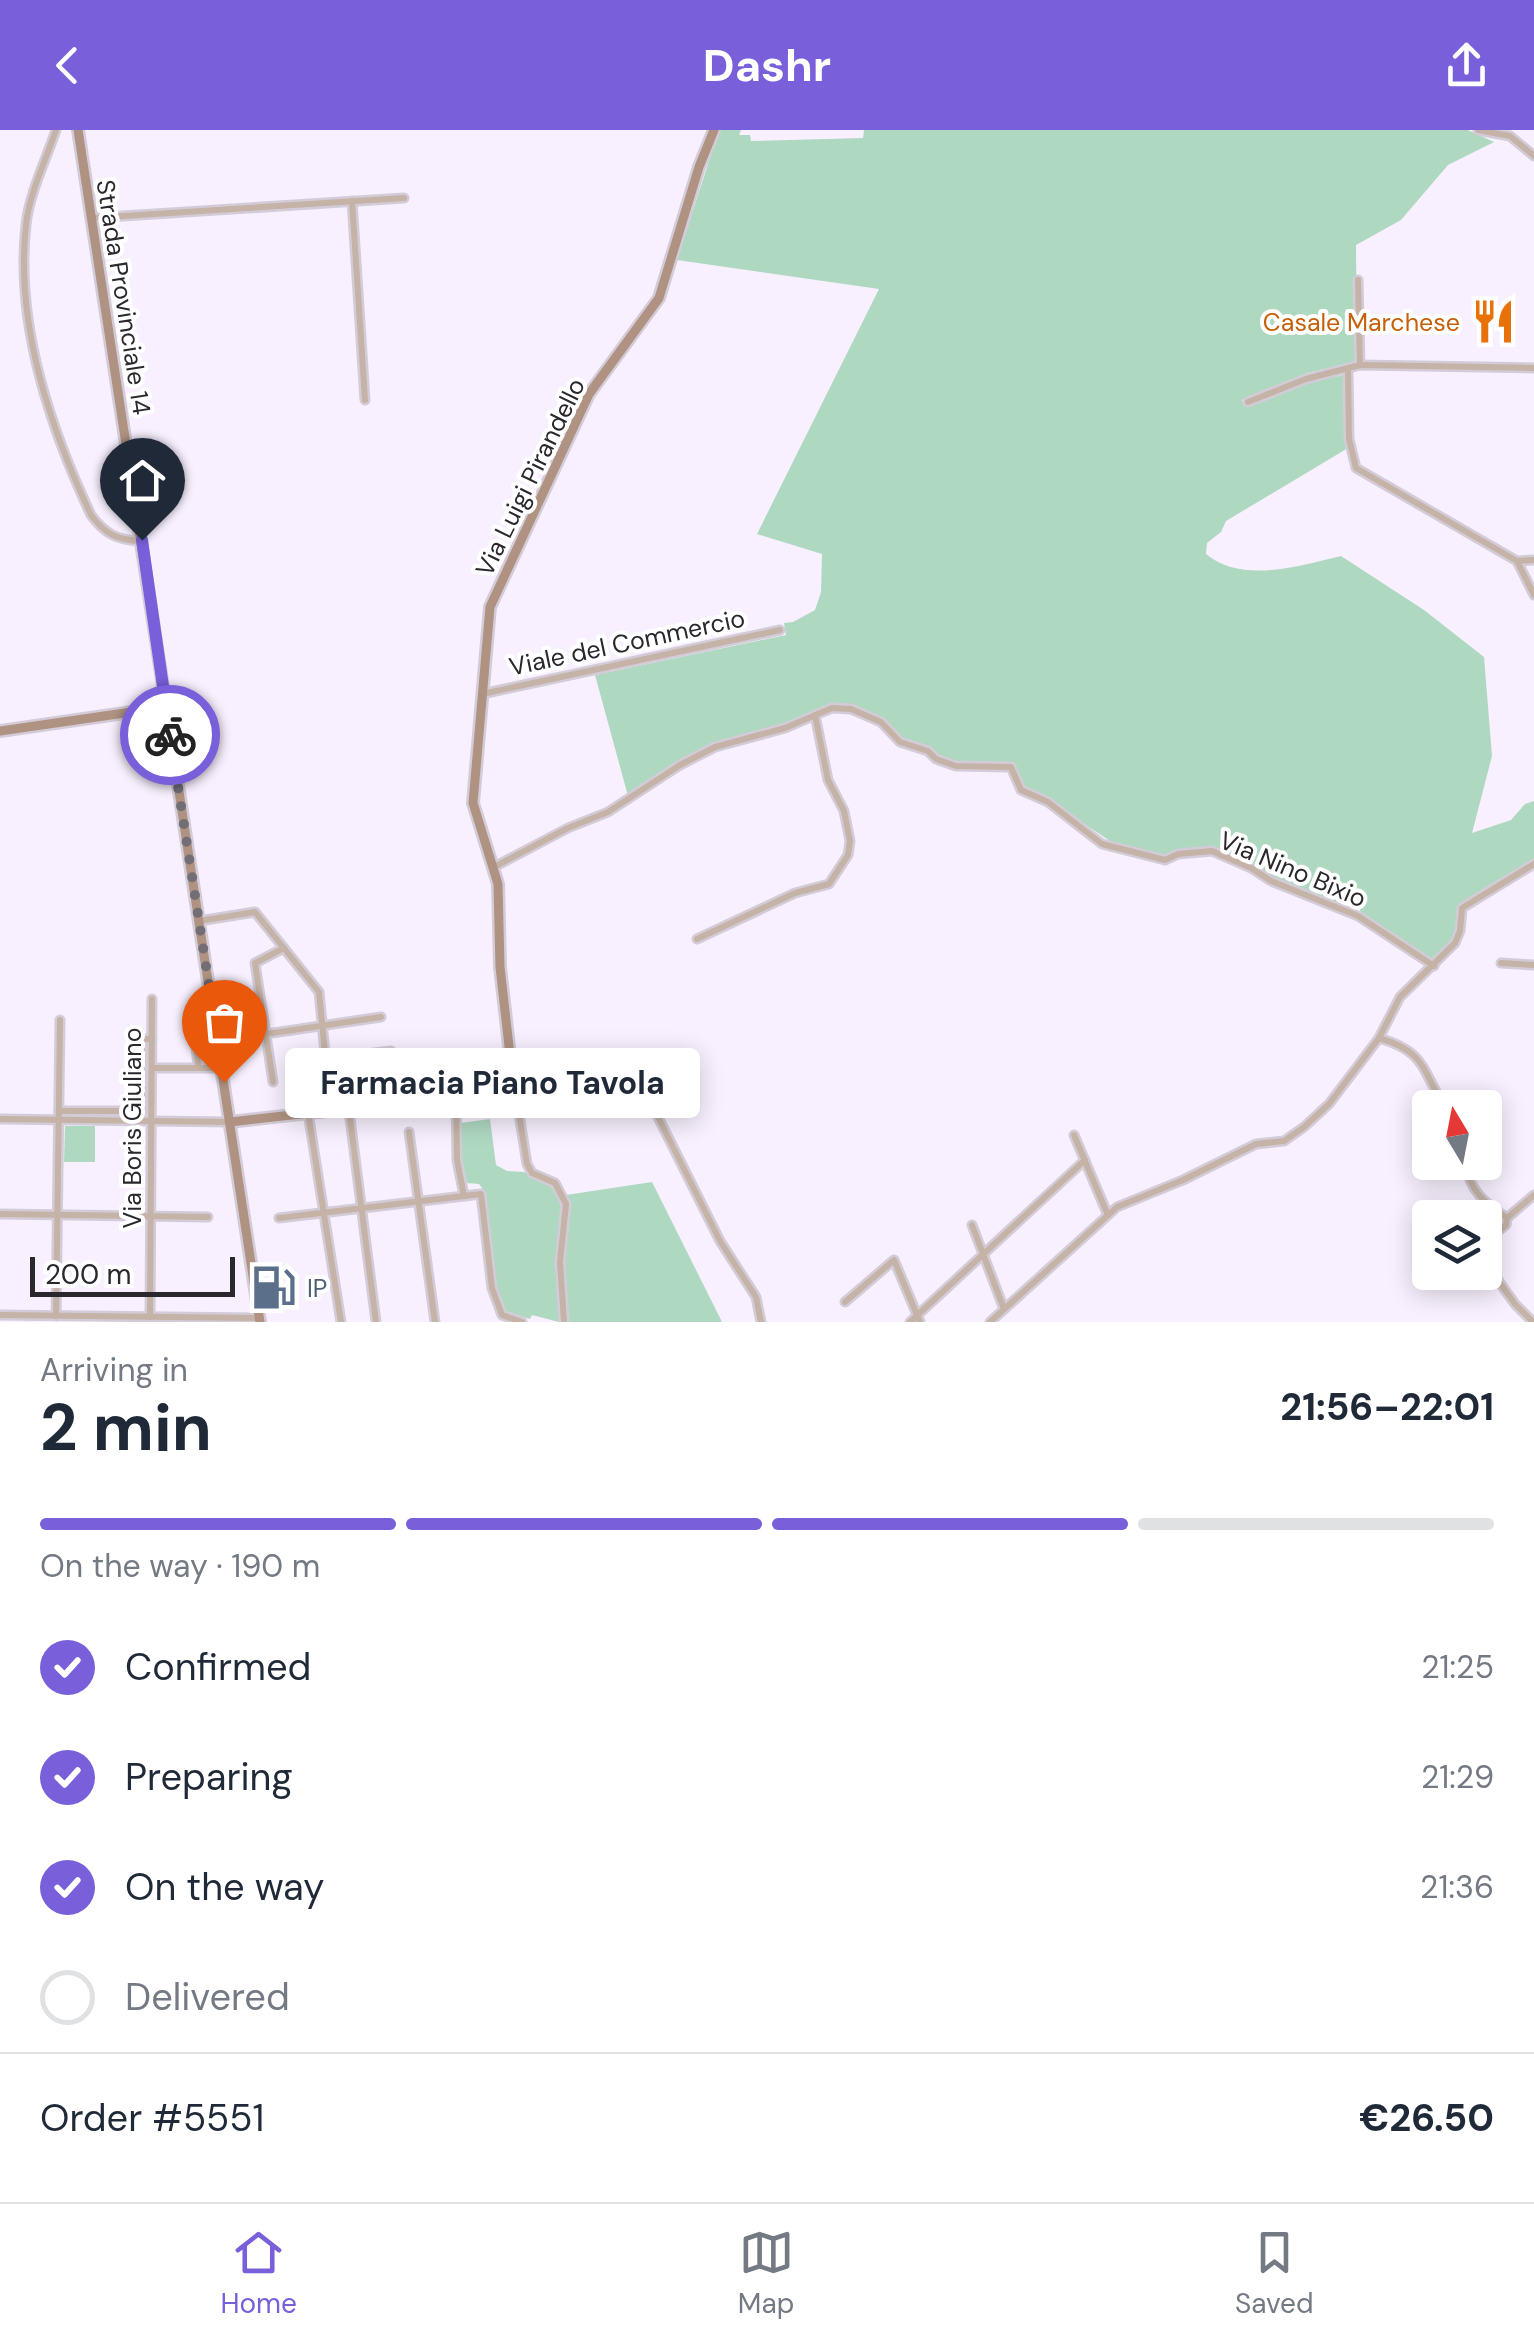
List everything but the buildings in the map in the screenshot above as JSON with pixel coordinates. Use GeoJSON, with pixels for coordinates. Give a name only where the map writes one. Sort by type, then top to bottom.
{"type":"FeatureCollection","features":[{"type":"Feature","properties":{"kind":"street"},"geometry":{"type":"LineString","coordinates":[[56,130],[26,221],[23,272],[32,344],[52,415],[92,515],[100,527],[118,540],[142,540]]}},
{"type":"Feature","properties":{"kind":"street","name":"Strada Provinciale 14"},"geometry":{"type":"LineString","coordinates":[[78,130],[260,1320]]}},
{"type":"Feature","properties":{"kind":"street","name":"Via Luigi Pirandello"},"geometry":{"type":"LineString","coordinates":[[564,1322],[560,1262],[566,1204],[560,1188],[532,1173],[527,1164],[500,967],[499,900],[494,867],[473,803],[490,607],[589,394],[659,298],[714,130]]}},
{"type":"Feature","properties":{"kind":"street"},"geometry":{"type":"LineString","coordinates":[[1478,130],[1510,136],[1534,156]]}},
{"type":"Feature","properties":{"kind":"street"},"geometry":{"type":"LineString","coordinates":[[92,218],[404,198]]}},
{"type":"Feature","properties":{"kind":"street"},"geometry":{"type":"LineString","coordinates":[[352,201],[365,400]]}},
{"type":"Feature","properties":{"kind":"street"},"geometry":{"type":"LineString","coordinates":[[1358,280],[1360,365]]}},
{"type":"Feature","properties":{"kind":"street"},"geometry":{"type":"LineString","coordinates":[[1248,402],[1306,379],[1360,365],[1534,368]]}},
{"type":"Feature","properties":{"kind":"street"},"geometry":{"type":"LineString","coordinates":[[1348,368],[1349,439],[1356,468],[1517,561],[1534,560]]}},
{"type":"Feature","properties":{"kind":"street"},"geometry":{"type":"LineString","coordinates":[[1517,561],[1534,595]]}},
{"type":"Feature","properties":{"kind":"street","name":"Viale del Commercio"},"geometry":{"type":"LineString","coordinates":[[482,694],[780,630]]}},
{"type":"Feature","properties":{"kind":"street"},"geometry":{"type":"LineString","coordinates":[[0,731],[166,707]]}},
{"type":"Feature","properties":{"kind":"street","name":"Via Nino Bixio"},"geometry":{"type":"LineString","coordinates":[[494,867],[608,812],[680,764],[715,747],[775,731],[832,708],[851,709],[881,722],[900,742],[928,751],[936,759],[956,766],[1011,767],[1021,790],[1048,802],[1102,844],[1164,860],[1178,854],[1212,851],[1270,881],[1358,916],[1434,966]]}},
{"type":"Feature","properties":{"kind":"street"},"geometry":{"type":"LineString","coordinates":[[697,938],[795,893],[829,884],[848,855],[850,840],[844,811],[828,780],[815,715]]}},
{"type":"Feature","properties":{"kind":"street"},"geometry":{"type":"LineString","coordinates":[[990,1322],[1107,1213],[1256,1144],[1284,1141],[1304,1127],[1329,1104],[1379,1038],[1400,996],[1455,942],[1462,908],[1534,864]]}},
{"type":"Feature","properties":{"kind":"street"},"geometry":{"type":"LineString","coordinates":[[198,920],[255,912],[319,992],[327,1074]]}},
{"type":"Feature","properties":{"kind":"street"},"geometry":{"type":"LineString","coordinates":[[273,1082],[255,962],[284,948]]}},
{"type":"Feature","properties":{"kind":"street"},"geometry":{"type":"LineString","coordinates":[[1501,964],[1534,965]]}},
{"type":"Feature","properties":{"kind":"street","name":"Via Boris Giuliano"},"geometry":{"type":"LineString","coordinates":[[150,1317],[152,999]]}},
{"type":"Feature","properties":{"kind":"street"},"geometry":{"type":"LineString","coordinates":[[198,1066],[195,1039],[266,1034],[381,1017]]}},
{"type":"Feature","properties":{"kind":"street"},"geometry":{"type":"LineString","coordinates":[[56,1316],[60,1020]]}},
{"type":"Feature","properties":{"kind":"street"},"geometry":{"type":"LineString","coordinates":[[1379,1038],[1422,1062],[1436,1090]]}},
{"type":"Feature","properties":{"kind":"street"},"geometry":{"type":"LineString","coordinates":[[0,1119],[142,1111],[142,1039],[152,1039]]}},
{"type":"Feature","properties":{"kind":"street"},"geometry":{"type":"LineString","coordinates":[[325,1058],[392,1051]]}},
{"type":"Feature","properties":{"kind":"street"},"geometry":{"type":"LineString","coordinates":[[493,1091],[507,1079],[511,1064]]}},
{"type":"Feature","properties":{"kind":"street"},"geometry":{"type":"LineString","coordinates":[[152,1068],[222,1068]]}},
{"type":"Feature","properties":{"kind":"street"},"geometry":{"type":"LineString","coordinates":[[304,1087],[342,1322]]}},
{"type":"Feature","properties":{"kind":"street"},"geometry":{"type":"LineString","coordinates":[[346,1087],[376,1322]]}},
{"type":"Feature","properties":{"kind":"street"},"geometry":{"type":"LineString","coordinates":[[59,1115],[230,1122],[493,1091],[516,1092]]}},
{"type":"Feature","properties":{"kind":"street"},"geometry":{"type":"LineString","coordinates":[[456,1096],[457,1160],[464,1196]]}},
{"type":"Feature","properties":{"kind":"street"},"geometry":{"type":"LineString","coordinates":[[664,1101],[651,1103],[720,1241],[756,1297],[761,1322]]}},
{"type":"Feature","properties":{"kind":"street"},"geometry":{"type":"LineString","coordinates":[[408,1132],[435,1322]]}},
{"type":"Feature","properties":{"kind":"street"},"geometry":{"type":"LineString","coordinates":[[1074,1135],[1107,1213]]}},
{"type":"Feature","properties":{"kind":"street"},"geometry":{"type":"LineString","coordinates":[[845,1302],[894,1260],[916,1320],[1085,1160]]}},
{"type":"Feature","properties":{"kind":"street"},"geometry":{"type":"LineString","coordinates":[[1469,1180],[1479,1199],[1507,1218]]}},
{"type":"Feature","properties":{"kind":"street"},"geometry":{"type":"LineString","coordinates":[[279,1218],[481,1194],[494,1298],[502,1314],[522,1322]]}},
{"type":"Feature","properties":{"kind":"street"},"geometry":{"type":"LineString","coordinates":[[1502,1228],[1507,1218],[1530,1203],[1534,1194]]}},
{"type":"Feature","properties":{"kind":"street"},"geometry":{"type":"LineString","coordinates":[[0,1214],[208,1217]]}},
{"type":"Feature","properties":{"kind":"street"},"geometry":{"type":"LineString","coordinates":[[972,1225],[1004,1309]]}},
{"type":"Feature","properties":{"kind":"street"},"geometry":{"type":"LineString","coordinates":[[1502,1287],[1533,1322]]}},
{"type":"Feature","properties":{"kind":"street"},"geometry":{"type":"LineString","coordinates":[[0,1316],[260,1320]]}},
{"type":"Feature","properties":{"kind":"green space"},"geometry":{"type":"Polygon","coordinates":[[[719,130],[741,130],[739,135],[750,135],[751,141],[863,138],[864,130],[1468,130],[1494,142],[1448,165],[1401,220],[1356,245],[1357,361],[1307,373],[1242,400],[1244,406],[1305,383],[1344,375],[1348,448],[1226,521],[1221,532],[1207,543],[1206,554],[1220,563],[1253,570],[1289,568],[1341,556],[1424,610],[1484,657],[1492,756],[1472,833],[1511,820],[1525,804],[1534,801],[1534,859],[1461,906],[1453,940],[1434,960],[1361,915],[1360,908],[1355,911],[1349,902],[1342,907],[1272,879],[1213,848],[1178,851],[1164,857],[1110,841],[1049,800],[1025,789],[1014,763],[964,764],[941,759],[930,750],[904,741],[885,720],[855,707],[828,705],[775,729],[709,744],[628,796],[595,675],[786,635],[784,623],[815,610],[821,592],[822,554],[757,534],[879,289],[677,260],[719,130]]]}},
{"type":"Feature","properties":{"kind":"green space"},"geometry":{"type":"Polygon","coordinates":[[[490,1119],[496,1165],[548,1183],[561,1199],[564,1211],[557,1255],[559,1322],[506,1311],[497,1295],[485,1192],[479,1184],[467,1183],[459,1146],[461,1123],[490,1119]]]}},
{"type":"Feature","properties":{"kind":"green space"},"geometry":{"type":"Polygon","coordinates":[[[65,1126],[95,1126],[95,1162],[64,1162],[65,1126]]]}},
{"type":"Feature","properties":{"kind":"green space"},"geometry":{"type":"Polygon","coordinates":[[[652,1182],[722,1322],[568,1322],[563,1255],[570,1208],[566,1195],[652,1182]]]}},
{"type":"Feature","properties":{"kind":"way so far"},"geometry":{"type":"LineString","coordinates":[[170,735],[224,1082]]}},
{"type":"Feature","properties":{"kind":"place","name":"Casale Marchese"},"geometry":{"type":"Point","coordinates":[1493,322]}},
{"type":"Feature","properties":{"kind":"place","name":"Farmacia Piano Tavola"},"geometry":{"type":"Point","coordinates":[224,1082]}},
{"type":"Feature","properties":{"kind":"place","name":"IP"},"geometry":{"type":"Point","coordinates":[274,1288]}},
{"type":"Feature","properties":{"kind":"route"},"geometry":{"type":"LineString","coordinates":[[142,540],[170,735]]}}]}
